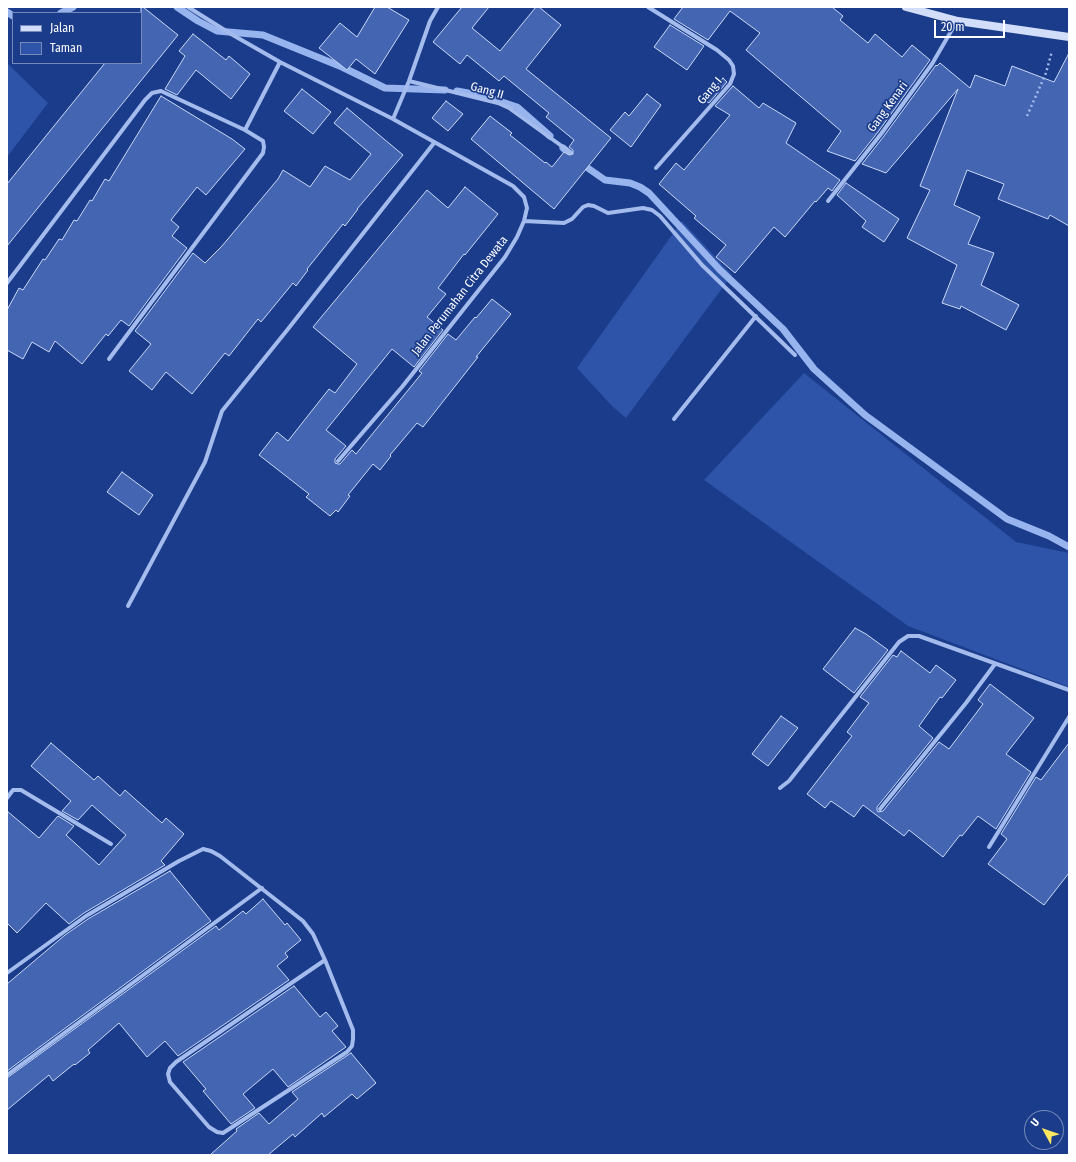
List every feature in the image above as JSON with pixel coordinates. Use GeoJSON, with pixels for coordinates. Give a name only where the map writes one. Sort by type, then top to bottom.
{"type":"FeatureCollection","features":[{"type":"Feature","properties":{"kind":"street","name":"Jalan Perumahan Citra Dewata"},"geometry":{"type":"LineString","coordinates":[[188,7],[280,62],[393,119],[513,186],[524,197],[527,208],[524,221],[517,237],[505,257],[402,387],[338,461]]}},
{"type":"Feature","properties":{"kind":"street"},"geometry":{"type":"LineString","coordinates":[[393,119],[409,81],[430,21],[438,7]]}},
{"type":"Feature","properties":{"kind":"street","name":"Gang I"},"geometry":{"type":"LineString","coordinates":[[648,7],[717,50],[729,60],[733,66],[734,74],[730,84],[656,168]]}},
{"type":"Feature","properties":{"kind":"street"},"geometry":{"type":"LineString","coordinates":[[906,7],[958,21],[1069,37]]}},
{"type":"Feature","properties":{"kind":"street","name":"Gang Kenari"},"geometry":{"type":"LineString","coordinates":[[828,201],[881,134],[932,64],[958,21]]}},
{"type":"Feature","properties":{"kind":"street"},"geometry":{"type":"LineString","coordinates":[[245,130],[280,62]]}},
{"type":"Feature","properties":{"kind":"street","name":"Gang II"},"geometry":{"type":"LineString","coordinates":[[409,81],[498,103],[509,108],[570,152]]}},
{"type":"Feature","properties":{"kind":"street"},"geometry":{"type":"LineString","coordinates":[[7,283],[152,93],[161,91],[245,130],[263,141],[263,153],[109,359]]}},
{"type":"Feature","properties":{"kind":"street"},"geometry":{"type":"LineString","coordinates":[[128,606],[205,462],[222,411],[434,143]]}},
{"type":"Feature","properties":{"kind":"street"},"geometry":{"type":"LineString","coordinates":[[524,221],[564,223],[572,219],[583,206],[588,205],[594,206],[608,213],[644,208],[652,210],[668,224],[702,265],[795,355]]}},
{"type":"Feature","properties":{"kind":"street"},"geometry":{"type":"LineString","coordinates":[[674,419],[756,316]]}},
{"type":"Feature","properties":{"kind":"street"},"geometry":{"type":"LineString","coordinates":[[780,788],[789,781],[899,642],[908,636],[919,636],[1069,690]]}},
{"type":"Feature","properties":{"kind":"street"},"geometry":{"type":"LineString","coordinates":[[880,809],[966,703],[994,664]]}},
{"type":"Feature","properties":{"kind":"street"},"geometry":{"type":"LineString","coordinates":[[989,847],[1069,717]]}},
{"type":"Feature","properties":{"kind":"street"},"geometry":{"type":"LineString","coordinates":[[7,798],[13,790],[21,790],[111,844]]}},
{"type":"Feature","properties":{"kind":"street"},"geometry":{"type":"LineString","coordinates":[[7,972],[86,916],[179,861],[203,849],[220,856],[303,921],[313,934],[325,960],[353,1030],[352,1046],[347,1052],[223,1133],[217,1132],[209,1127],[170,1082],[168,1074],[170,1068],[176,1062],[325,960]]}},
{"type":"Feature","properties":{"kind":"street"},"geometry":{"type":"LineString","coordinates":[[7,1075],[262,888]]}},
{"type":"Feature","properties":{"kind":"path"},"geometry":{"type":"LineString","coordinates":[[1027,116],[1046,73],[1054,45]]}},
{"type":"Feature","properties":{"kind":"green space"},"geometry":{"type":"Polygon","coordinates":[[[7,63],[48,103],[7,157],[7,63]]]}},
{"type":"Feature","properties":{"kind":"green space"},"geometry":{"type":"Polygon","coordinates":[[[682,221],[732,275],[626,418],[612,406],[577,368],[682,221]]]}},
{"type":"Feature","properties":{"kind":"green space"},"geometry":{"type":"Polygon","coordinates":[[[804,373],[1016,542],[1069,553],[1069,687],[908,626],[704,480],[804,373]]]}},
{"type":"Feature","properties":{"kind":"building"},"geometry":{"type":"Polygon","coordinates":[[[141,7],[143,7],[178,35],[7,246],[7,184],[104,64],[142,64],[141,7]]]}},
{"type":"Feature","properties":{"kind":"building"},"geometry":{"type":"Polygon","coordinates":[[[375,7],[387,7],[409,20],[375,74],[356,59],[347,70],[319,48],[340,23],[357,37],[375,7]]]}},
{"type":"Feature","properties":{"kind":"building"},"geometry":{"type":"Polygon","coordinates":[[[462,7],[489,7],[472,28],[500,51],[536,7],[539,7],[561,25],[526,69],[611,138],[554,209],[471,139],[490,116],[512,133],[510,135],[552,167],[564,152],[569,155],[573,154],[573,150],[569,147],[574,140],[546,117],[549,113],[504,76],[499,81],[467,55],[460,64],[433,42],[462,7]]]}},
{"type":"Feature","properties":{"kind":"building"},"geometry":{"type":"Polygon","coordinates":[[[683,7],[832,7],[843,16],[840,20],[868,43],[875,34],[902,57],[912,45],[930,60],[855,161],[827,151],[841,131],[746,50],[760,33],[730,11],[708,40],[674,19],[683,7]]]}},
{"type":"Feature","properties":{"kind":"building"},"geometry":{"type":"Polygon","coordinates":[[[670,25],[704,46],[687,70],[654,47],[670,25]]]}},
{"type":"Feature","properties":{"kind":"building"},"geometry":{"type":"Polygon","coordinates":[[[193,34],[226,60],[229,56],[250,74],[231,99],[196,70],[177,95],[165,89],[185,56],[179,51],[193,34]]]}},
{"type":"Feature","properties":{"kind":"building"},"geometry":{"type":"Polygon","coordinates":[[[1069,53],[1069,226],[1050,215],[1048,219],[998,199],[1004,184],[967,170],[954,205],[980,217],[968,244],[994,253],[981,285],[1019,305],[1006,330],[961,306],[960,309],[942,303],[957,265],[907,238],[930,190],[920,186],[958,89],[886,173],[862,164],[936,65],[937,66],[940,63],[970,88],[975,75],[1005,86],[1012,66],[1054,82],[1069,53]]]}},
{"type":"Feature","properties":{"kind":"building"},"geometry":{"type":"Polygon","coordinates":[[[723,78],[727,82],[709,103],[704,100],[723,78]]]}},
{"type":"Feature","properties":{"kind":"building"},"geometry":{"type":"Polygon","coordinates":[[[733,86],[759,108],[763,103],[796,123],[786,143],[840,180],[832,191],[828,188],[816,202],[815,201],[785,237],[774,227],[735,273],[716,257],[726,245],[694,218],[696,216],[659,184],[676,163],[684,170],[730,115],[715,106],[733,86]]]}},
{"type":"Feature","properties":{"kind":"building"},"geometry":{"type":"Polygon","coordinates":[[[302,89],[331,112],[313,134],[284,111],[302,89]]]}},
{"type":"Feature","properties":{"kind":"building"},"geometry":{"type":"Polygon","coordinates":[[[647,94],[661,105],[631,147],[610,130],[625,112],[629,116],[647,94]]]}},
{"type":"Feature","properties":{"kind":"building"},"geometry":{"type":"Polygon","coordinates":[[[161,96],[232,139],[245,149],[206,195],[197,187],[171,220],[179,227],[172,236],[187,248],[129,326],[121,320],[108,336],[106,334],[82,364],[55,341],[49,352],[32,342],[23,359],[7,350],[7,310],[19,288],[23,290],[43,259],[45,260],[59,239],[62,240],[74,220],[77,221],[90,200],[92,201],[105,179],[109,181],[161,96]]]}},
{"type":"Feature","properties":{"kind":"building"},"geometry":{"type":"Polygon","coordinates":[[[446,101],[463,114],[448,131],[432,118],[446,101]]]}},
{"type":"Feature","properties":{"kind":"building"},"geometry":{"type":"Polygon","coordinates":[[[347,108],[403,155],[357,209],[345,226],[343,224],[307,269],[308,270],[296,286],[293,283],[261,322],[258,319],[229,356],[225,353],[192,394],[166,372],[152,390],[129,371],[151,344],[135,331],[193,253],[205,263],[222,246],[278,179],[283,170],[310,187],[325,166],[350,180],[371,154],[334,123],[347,108]]]}},
{"type":"Feature","properties":{"kind":"building"},"geometry":{"type":"Polygon","coordinates":[[[846,183],[899,219],[884,242],[862,227],[866,221],[837,195],[846,183]]]}},
{"type":"Feature","properties":{"kind":"building"},"geometry":{"type":"Polygon","coordinates":[[[465,187],[498,214],[465,255],[464,254],[438,288],[446,294],[427,317],[443,330],[414,367],[392,349],[326,430],[346,446],[335,459],[335,463],[340,464],[352,450],[356,454],[422,373],[419,371],[448,334],[456,340],[492,299],[511,314],[423,427],[417,423],[390,455],[391,456],[380,470],[373,464],[348,495],[350,496],[338,512],[336,510],[330,516],[306,497],[309,494],[259,455],[277,432],[288,441],[329,389],[335,393],[357,364],[313,327],[427,190],[448,208],[465,187]]]}},
{"type":"Feature","properties":{"kind":"building"},"geometry":{"type":"Polygon","coordinates":[[[122,472],[153,495],[139,515],[107,492],[122,472]]]}},
{"type":"Feature","properties":{"kind":"building"},"geometry":{"type":"Polygon","coordinates":[[[855,628],[888,650],[854,693],[823,669],[855,628]]]}},
{"type":"Feature","properties":{"kind":"building"},"geometry":{"type":"Polygon","coordinates":[[[901,651],[930,673],[936,665],[956,680],[942,698],[940,697],[919,726],[933,738],[877,807],[878,812],[883,811],[939,742],[949,749],[983,704],[978,700],[990,684],[1034,718],[1006,754],[1031,772],[996,829],[978,816],[962,836],[960,835],[943,857],[909,830],[904,836],[863,805],[854,817],[831,801],[825,808],[807,794],[852,736],[847,732],[869,703],[860,697],[893,655],[897,657],[901,651]]]}},
{"type":"Feature","properties":{"kind":"building"},"geometry":{"type":"Polygon","coordinates":[[[781,716],[798,728],[768,766],[752,754],[781,716]]]}},
{"type":"Feature","properties":{"kind":"building"},"geometry":{"type":"Polygon","coordinates":[[[51,743],[94,780],[98,776],[120,796],[125,790],[162,823],[166,818],[184,834],[161,861],[165,865],[84,913],[69,924],[46,903],[17,933],[7,923],[7,811],[39,838],[58,816],[74,826],[66,835],[99,865],[126,835],[92,805],[78,820],[62,811],[71,801],[31,766],[51,743]]]}},
{"type":"Feature","properties":{"kind":"building"},"geometry":{"type":"Polygon","coordinates":[[[1069,743],[1069,873],[1044,905],[988,864],[1007,839],[1001,834],[1036,777],[1041,780],[1069,743]]]}},
{"type":"Feature","properties":{"kind":"building"},"geometry":{"type":"Polygon","coordinates":[[[170,871],[211,921],[7,1071],[7,984],[65,935],[88,919],[170,871]]]}},
{"type":"Feature","properties":{"kind":"building"},"geometry":{"type":"Polygon","coordinates":[[[263,899],[285,925],[287,923],[301,940],[285,953],[288,957],[277,966],[289,980],[178,1056],[165,1041],[147,1057],[119,1023],[88,1050],[90,1053],[75,1065],[74,1064],[53,1081],[49,1075],[7,1110],[7,1078],[216,926],[219,930],[243,911],[246,914],[263,899]]]}},
{"type":"Feature","properties":{"kind":"building"},"geometry":{"type":"Polygon","coordinates":[[[294,986],[320,1017],[326,1012],[338,1026],[332,1031],[346,1047],[288,1087],[273,1069],[243,1094],[255,1108],[231,1124],[203,1091],[206,1089],[183,1062],[294,986]]]}},
{"type":"Feature","properties":{"kind":"building"},"geometry":{"type":"Polygon","coordinates":[[[351,1053],[376,1083],[357,1099],[352,1094],[324,1117],[322,1113],[295,1137],[293,1134],[268,1155],[210,1155],[237,1131],[236,1129],[259,1113],[269,1124],[298,1099],[292,1092],[351,1053]]]}},
{"type":"Feature","properties":{"kind":"waterway"},"geometry":{"type":"LineString","coordinates":[[63,12],[73,7]]}},
{"type":"Feature","properties":{"kind":"waterway"},"geometry":{"type":"LineString","coordinates":[[177,7],[198,21],[217,31],[263,35],[342,67],[385,88],[445,90]]}},
{"type":"Feature","properties":{"kind":"waterway"},"geometry":{"type":"LineString","coordinates":[[7,12],[12,15]]}},
{"type":"Feature","properties":{"kind":"waterway"},"geometry":{"type":"LineString","coordinates":[[457,91],[484,96],[517,107],[550,136]]}},
{"type":"Feature","properties":{"kind":"waterway"},"geometry":{"type":"LineString","coordinates":[[563,148],[582,164],[605,180],[630,183],[649,193],[720,270],[783,329],[814,369],[865,415],[1007,519],[1049,536],[1069,547]]}}]}
